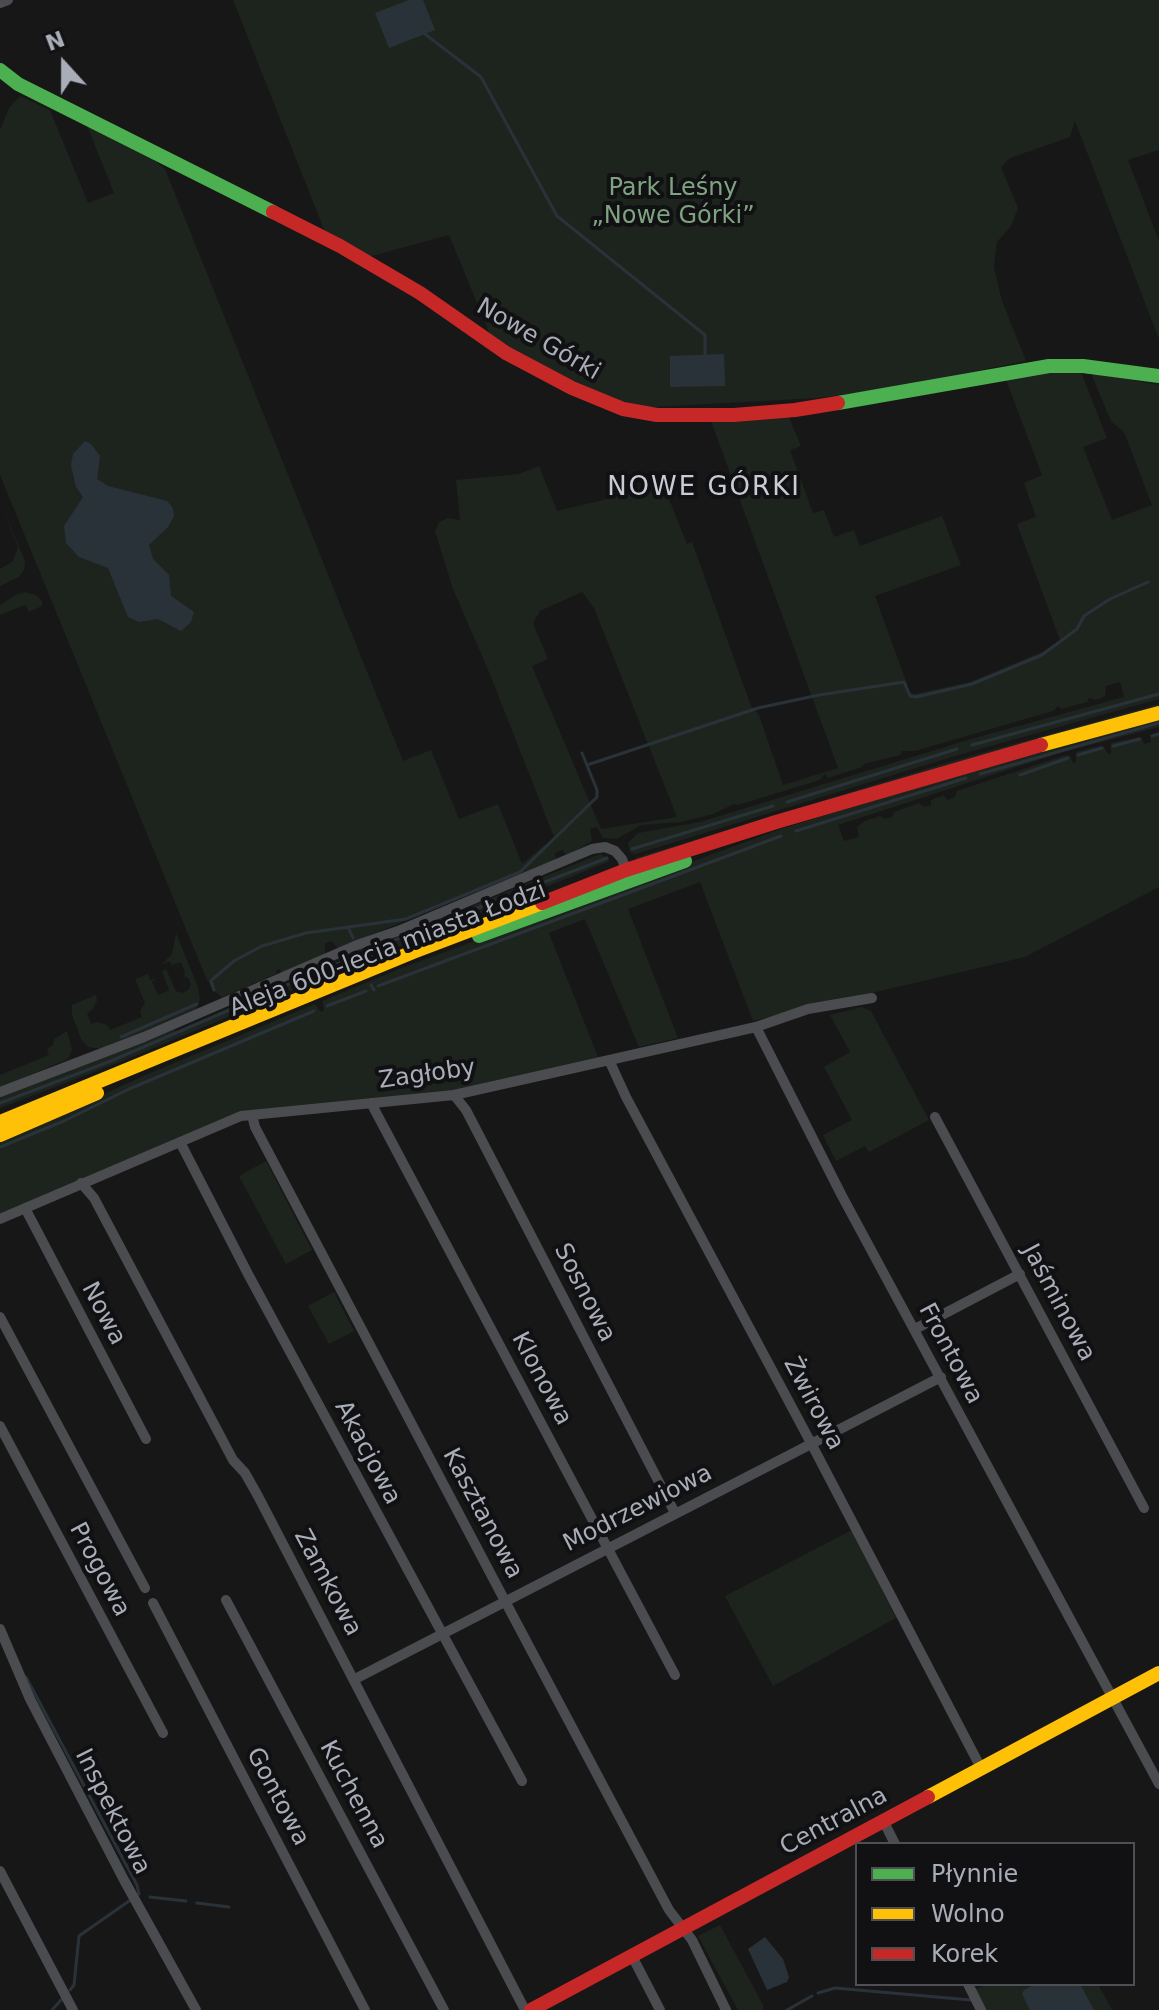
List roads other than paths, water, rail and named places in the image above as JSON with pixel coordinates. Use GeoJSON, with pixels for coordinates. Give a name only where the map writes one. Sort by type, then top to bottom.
{"type":"FeatureCollection","features":[{"type":"Feature","properties":{"kind":"street"},"geometry":{"type":"LineString","coordinates":[[0,3],[8,0]]}},
{"type":"Feature","properties":{"kind":"street","name":"Nowe Górki"},"geometry":{"type":"LineString","coordinates":[[0,70],[18,84],[340,246],[420,293],[506,353],[572,388],[623,409],[657,415],[734,415],[795,410],[1049,366],[1083,366],[1159,376]]}},
{"type":"Feature","properties":{"kind":"street","name":"Aleja 600-lecia miasta Łodzi"},"geometry":{"type":"LineString","coordinates":[[0,1122],[413,952],[776,822],[1001,755],[1159,713]]}},
{"type":"Feature","properties":{"kind":"street"},"geometry":{"type":"LineString","coordinates":[[0,1092],[144,1037],[357,945],[398,931],[592,849],[605,847],[615,851],[628,876]]}},
{"type":"Feature","properties":{"kind":"street","name":"Aleja 600-lecia miasta Łodzi"},"geometry":{"type":"LineString","coordinates":[[0,1135],[412,960],[628,876]]}},
{"type":"Feature","properties":{"kind":"street","name":"Zagłoby"},"geometry":{"type":"LineString","coordinates":[[0,1219],[234,1118],[454,1095],[756,1027],[808,1009],[872,998]]}},
{"type":"Feature","properties":{"kind":"street","name":"Frontowa"},"geometry":{"type":"LineString","coordinates":[[756,1027],[842,1196],[1159,1784]]}},
{"type":"Feature","properties":{"kind":"street","name":"Żwirowa"},"geometry":{"type":"LineString","coordinates":[[609,1060],[981,1768]]}},
{"type":"Feature","properties":{"kind":"street","name":"Sosnowa"},"geometry":{"type":"LineString","coordinates":[[454,1095],[466,1110],[675,1513]]}},
{"type":"Feature","properties":{"kind":"street","name":"Klonowa"},"geometry":{"type":"LineString","coordinates":[[371,1103],[675,1675]]}},
{"type":"Feature","properties":{"kind":"street","name":"Kasztanowa"},"geometry":{"type":"LineString","coordinates":[[252,1115],[255,1127],[505,1601],[669,1910],[677,1923],[685,1928],[726,2010]]}},
{"type":"Feature","properties":{"kind":"street","name":"Jaśminowa"},"geometry":{"type":"LineString","coordinates":[[935,1117],[1144,1508]]}},
{"type":"Feature","properties":{"kind":"street","name":"Akacjowa"},"geometry":{"type":"LineString","coordinates":[[180,1142],[522,1781]]}},
{"type":"Feature","properties":{"kind":"street","name":"Zamkowa"},"geometry":{"type":"LineString","coordinates":[[81,1183],[94,1198],[233,1460],[245,1473],[258,1496],[525,2010]]}},
{"type":"Feature","properties":{"kind":"street","name":"Nowa"},"geometry":{"type":"LineString","coordinates":[[25,1208],[146,1439]]}},
{"type":"Feature","properties":{"kind":"street"},"geometry":{"type":"LineString","coordinates":[[915,1329],[1020,1274]]}},
{"type":"Feature","properties":{"kind":"street"},"geometry":{"type":"LineString","coordinates":[[0,1317],[145,1588]]}},
{"type":"Feature","properties":{"kind":"street","name":"Modrzewiowa"},"geometry":{"type":"LineString","coordinates":[[355,1679],[941,1377]]}},
{"type":"Feature","properties":{"kind":"street","name":"Progowa"},"geometry":{"type":"LineString","coordinates":[[0,1426],[163,1733]]}},
{"type":"Feature","properties":{"kind":"street","name":"Kuchenna"},"geometry":{"type":"LineString","coordinates":[[226,1600],[444,2010]]}},
{"type":"Feature","properties":{"kind":"street","name":"Gontowa"},"geometry":{"type":"LineString","coordinates":[[153,1603],[365,2010]]}},
{"type":"Feature","properties":{"kind":"street","name":"Inspektowa"},"geometry":{"type":"LineString","coordinates":[[0,1629],[37,1713],[196,2010]]}},
{"type":"Feature","properties":{"kind":"street","name":"Centralna"},"geometry":{"type":"LineString","coordinates":[[531,2010],[1159,1673]]}},
{"type":"Feature","properties":{"kind":"street"},"geometry":{"type":"LineString","coordinates":[[883,1820],[894,1842]]}},
{"type":"Feature","properties":{"kind":"street"},"geometry":{"type":"LineString","coordinates":[[0,1871],[73,2010]]}},
{"type":"Feature","properties":{"kind":"street"},"geometry":{"type":"LineString","coordinates":[[632,1956],[660,2010]]}},
{"type":"Feature","properties":{"kind":"street"},"geometry":{"type":"LineString","coordinates":[[969,1986],[981,2010]]}},
{"type":"Feature","properties":{"kind":"waterway"},"geometry":{"type":"LineString","coordinates":[[425,34],[481,77],[557,216],[705,335],[705,355]]}},
{"type":"Feature","properties":{"kind":"waterway"},"geometry":{"type":"LineString","coordinates":[[587,765],[758,708],[819,695],[904,682],[910,696],[916,697],[972,684],[1042,655],[1077,629],[1084,616],[1110,599],[1148,582]]}},
{"type":"Feature","properties":{"kind":"waterway"},"geometry":{"type":"LineString","coordinates":[[972,745],[1159,694]]}},
{"type":"Feature","properties":{"kind":"waterway"},"geometry":{"type":"LineString","coordinates":[[980,774],[1159,723]]}},
{"type":"Feature","properties":{"kind":"waterway"},"geometry":{"type":"LineString","coordinates":[[1152,736],[1159,734]]}},
{"type":"Feature","properties":{"kind":"waterway"},"geometry":{"type":"LineString","coordinates":[[1113,746],[1140,739]]}},
{"type":"Feature","properties":{"kind":"waterway"},"geometry":{"type":"LineString","coordinates":[[1078,755],[1102,748]]}},
{"type":"Feature","properties":{"kind":"waterway"},"geometry":{"type":"LineString","coordinates":[[787,802],[957,749]]}},
{"type":"Feature","properties":{"kind":"waterway"},"geometry":{"type":"LineString","coordinates":[[214,990],[211,981],[214,978],[234,961],[262,946],[306,933],[406,919],[520,872],[597,797],[582,753]]}},
{"type":"Feature","properties":{"kind":"waterway"},"geometry":{"type":"LineString","coordinates":[[1020,775],[1068,758]]}},
{"type":"Feature","properties":{"kind":"waterway"},"geometry":{"type":"LineString","coordinates":[[796,831],[966,778]]}},
{"type":"Feature","properties":{"kind":"waterway"},"geometry":{"type":"LineString","coordinates":[[632,849],[773,806]]}},
{"type":"Feature","properties":{"kind":"waterway"},"geometry":{"type":"LineString","coordinates":[[378,986],[781,836]]}},
{"type":"Feature","properties":{"kind":"waterway"},"geometry":{"type":"LineString","coordinates":[[364,952],[607,858]]}},
{"type":"Feature","properties":{"kind":"waterway"},"geometry":{"type":"LineString","coordinates":[[348,927],[353,938]]}},
{"type":"Feature","properties":{"kind":"waterway"},"geometry":{"type":"LineString","coordinates":[[358,952],[361,958]]}},
{"type":"Feature","properties":{"kind":"waterway"},"geometry":{"type":"LineString","coordinates":[[308,976],[354,957]]}},
{"type":"Feature","properties":{"kind":"waterway"},"geometry":{"type":"LineString","coordinates":[[0,1103],[111,1061],[294,982]]}},
{"type":"Feature","properties":{"kind":"waterway"},"geometry":{"type":"LineString","coordinates":[[371,985],[374,990]]}},
{"type":"Feature","properties":{"kind":"waterway"},"geometry":{"type":"LineString","coordinates":[[327,1006],[366,991]]}},
{"type":"Feature","properties":{"kind":"waterway"},"geometry":{"type":"LineString","coordinates":[[121,1037],[197,1004]]}},
{"type":"Feature","properties":{"kind":"waterway"},"geometry":{"type":"LineString","coordinates":[[0,1147],[314,1011]]}},
{"type":"Feature","properties":{"kind":"waterway"},"geometry":{"type":"LineString","coordinates":[[26,1677],[139,1894]]}},
{"type":"Feature","properties":{"kind":"waterway"},"geometry":{"type":"LineString","coordinates":[[150,1897],[186,1901]]}},
{"type":"Feature","properties":{"kind":"waterway"},"geometry":{"type":"LineString","coordinates":[[70,1990],[74,1985],[79,1936],[129,1901]]}},
{"type":"Feature","properties":{"kind":"waterway"},"geometry":{"type":"LineString","coordinates":[[197,1903],[229,1907]]}},
{"type":"Feature","properties":{"kind":"waterway"},"geometry":{"type":"LineString","coordinates":[[818,1993],[835,1988],[971,2000]]}},
{"type":"Feature","properties":{"kind":"waterway"},"geometry":{"type":"LineString","coordinates":[[787,2010],[812,1996]]}},
{"type":"Feature","properties":{"kind":"waterway"},"geometry":{"type":"LineString","coordinates":[[52,2010],[61,2000]]}},
{"type":"Feature","properties":{"kind":"district","name":"NOWE GÓRKI"},"geometry":{"type":"Point","coordinates":[704,488]}},
{"type":"Feature","properties":{"kind":"park label","name":"Park Leśny „Nowe Górki”"},"geometry":{"type":"Point","coordinates":[673,203]}}]}
